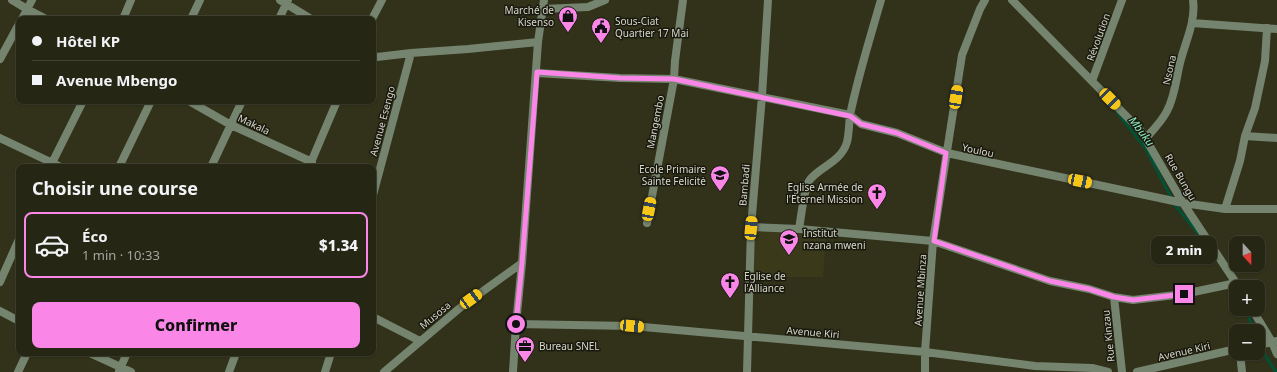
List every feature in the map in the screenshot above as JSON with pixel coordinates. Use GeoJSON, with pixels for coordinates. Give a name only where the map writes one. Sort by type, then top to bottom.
{"type":"FeatureCollection","features":[{"type":"Feature","properties":{"kind":"street"},"geometry":{"type":"LineString","coordinates":[[12,0],[40,16]]}},
{"type":"Feature","properties":{"kind":"street"},"geometry":{"type":"LineString","coordinates":[[24,16],[32,0]]}},
{"type":"Feature","properties":{"kind":"street"},"geometry":{"type":"LineString","coordinates":[[124,16],[130,0]]}},
{"type":"Feature","properties":{"kind":"street"},"geometry":{"type":"LineString","coordinates":[[192,16],[200,0]]}},
{"type":"Feature","properties":{"kind":"street"},"geometry":{"type":"LineString","coordinates":[[374,16],[382,0]]}},
{"type":"Feature","properties":{"kind":"street"},"geometry":{"type":"LineString","coordinates":[[513,372],[537,72],[538,42],[544,4],[588,7],[605,0]]}},
{"type":"Feature","properties":{"kind":"street","name":"Mangembo"},"geometry":{"type":"LineString","coordinates":[[646,223],[674,79],[683,0]]}},
{"type":"Feature","properties":{"kind":"street","name":"Bambadi"},"geometry":{"type":"LineString","coordinates":[[747,372],[751,228],[768,0]]}},
{"type":"Feature","properties":{"kind":"street"},"geometry":{"type":"LineString","coordinates":[[799,229],[809,181],[833,162],[842,152],[847,143],[850,116],[869,39],[881,0]]}},
{"type":"Feature","properties":{"kind":"street","name":"Avenue Mbinza"},"geometry":{"type":"LineString","coordinates":[[925,372],[934,241],[946,153],[962,55],[980,9],[986,0]]}},
{"type":"Feature","properties":{"kind":"street","name":"Rue Bungu"},"geometry":{"type":"LineString","coordinates":[[1012,0],[1128,117],[1146,138],[1183,203],[1235,280]]}},
{"type":"Feature","properties":{"kind":"street","name":"Révolution"},"geometry":{"type":"LineString","coordinates":[[1092,81],[1122,0]]}},
{"type":"Feature","properties":{"kind":"street","name":"Nsona"},"geometry":{"type":"LineString","coordinates":[[1146,138],[1161,121],[1168,110],[1175,90],[1181,59],[1192,23],[1194,7],[1193,0]]}},
{"type":"Feature","properties":{"kind":"street"},"geometry":{"type":"LineString","coordinates":[[280,16],[285,1],[307,16]]}},
{"type":"Feature","properties":{"kind":"street"},"geometry":{"type":"LineString","coordinates":[[1192,23],[1277,29]]}},
{"type":"Feature","properties":{"kind":"street"},"geometry":{"type":"LineString","coordinates":[[1225,209],[1240,161],[1245,136],[1255,108],[1265,61],[1267,28]]}},
{"type":"Feature","properties":{"kind":"street"},"geometry":{"type":"LineString","coordinates":[[0,59],[16,30]]}},
{"type":"Feature","properties":{"kind":"street"},"geometry":{"type":"LineString","coordinates":[[376,56],[538,42]]}},
{"type":"Feature","properties":{"kind":"street","name":"Avenue Esengo"},"geometry":{"type":"LineString","coordinates":[[376,184],[411,53]]}},
{"type":"Feature","properties":{"kind":"street","name":"Youlou"},"geometry":{"type":"LineString","coordinates":[[537,72],[620,78],[674,79],[762,96],[850,116],[861,124],[897,133],[946,153],[1183,203],[1225,209],[1277,209]]}},
{"type":"Feature","properties":{"kind":"street"},"geometry":{"type":"LineString","coordinates":[[52,164],[82,104]]}},
{"type":"Feature","properties":{"kind":"street"},"geometry":{"type":"LineString","coordinates":[[120,164],[149,104]]}},
{"type":"Feature","properties":{"kind":"street","name":"Makala"},"geometry":{"type":"LineString","coordinates":[[194,104],[230,125],[311,164]]}},
{"type":"Feature","properties":{"kind":"street"},"geometry":{"type":"LineString","coordinates":[[212,164],[240,104]]}},
{"type":"Feature","properties":{"kind":"street"},"geometry":{"type":"LineString","coordinates":[[311,164],[336,104]]}},
{"type":"Feature","properties":{"kind":"street"},"geometry":{"type":"LineString","coordinates":[[1245,136],[1277,138]]}},
{"type":"Feature","properties":{"kind":"street"},"geometry":{"type":"LineString","coordinates":[[0,138],[49,164]]}},
{"type":"Feature","properties":{"kind":"street"},"geometry":{"type":"LineString","coordinates":[[751,228],[799,229],[934,241],[1050,281],[1089,289],[1114,297],[1133,300],[1229,286]]}},
{"type":"Feature","properties":{"kind":"street"},"geometry":{"type":"LineString","coordinates":[[0,282],[16,246]]}},
{"type":"Feature","properties":{"kind":"street","name":"Musosa"},"geometry":{"type":"LineString","coordinates":[[384,372],[461,307],[522,263]]}},
{"type":"Feature","properties":{"kind":"street","name":"Rue Kinzau"},"geometry":{"type":"LineString","coordinates":[[1114,297],[1122,372]]}},
{"type":"Feature","properties":{"kind":"street"},"geometry":{"type":"LineString","coordinates":[[0,311],[16,319]]}},
{"type":"Feature","properties":{"kind":"street"},"geometry":{"type":"LineString","coordinates":[[1257,316],[1274,342],[1277,354]]}},
{"type":"Feature","properties":{"kind":"street"},"geometry":{"type":"LineString","coordinates":[[376,319],[420,341]]}},
{"type":"Feature","properties":{"kind":"street","name":"Avenue Kiri"},"geometry":{"type":"LineString","coordinates":[[516,324],[632,326],[926,352],[1035,366],[1092,368],[1108,372]]}},
{"type":"Feature","properties":{"kind":"street","name":"Avenue Kiri"},"geometry":{"type":"LineString","coordinates":[[1137,372],[1229,351]]}},
{"type":"Feature","properties":{"kind":"street"},"geometry":{"type":"LineString","coordinates":[[18,372],[26,356]]}},
{"type":"Feature","properties":{"kind":"street"},"geometry":{"type":"LineString","coordinates":[[95,356],[120,370],[131,372]]}},
{"type":"Feature","properties":{"kind":"street"},"geometry":{"type":"LineString","coordinates":[[120,370],[126,356]]}},
{"type":"Feature","properties":{"kind":"street"},"geometry":{"type":"LineString","coordinates":[[229,372],[235,356]]}},
{"type":"Feature","properties":{"kind":"street"},"geometry":{"type":"LineString","coordinates":[[325,372],[330,356]]}},
{"type":"Feature","properties":{"kind":"street"},"geometry":{"type":"LineString","coordinates":[[1241,360],[1242,372]]}},
{"type":"Feature","properties":{"kind":"shaded area","name":"Institut nzana mweni"},"geometry":{"type":"Polygon","coordinates":[[[753,230],[826,236],[823,277],[752,277],[753,230]]]}},
{"type":"Feature","properties":{"kind":"waterway","name":"Mbuku"},"geometry":{"type":"LineString","coordinates":[[1117,112],[1146,149],[1175,205],[1200,236]]}},
{"type":"Feature","properties":{"kind":"waterway","name":"Mbuku"},"geometry":{"type":"LineString","coordinates":[[1248,316],[1252,324]]}},
{"type":"Feature","properties":{"kind":"waterway","name":"Mbuku"},"geometry":{"type":"LineString","coordinates":[[1265,355],[1276,372]]}},
{"type":"Feature","properties":{"kind":"place","name":"Marché de Kisenso"},"geometry":{"type":"Point","coordinates":[568,33]}},
{"type":"Feature","properties":{"kind":"place","name":"Sous-Ciat Quartier 17 Mai"},"geometry":{"type":"Point","coordinates":[601,44]}},
{"type":"Feature","properties":{"kind":"place","name":"Ecole Primaire Sainte Felicitė"},"geometry":{"type":"Point","coordinates":[720,192]}},
{"type":"Feature","properties":{"kind":"place","name":"Eglise Armée de l'Eternel Mission"},"geometry":{"type":"Point","coordinates":[877,210]}},
{"type":"Feature","properties":{"kind":"place","name":"Institut nzana mweni"},"geometry":{"type":"Point","coordinates":[789,256]}},
{"type":"Feature","properties":{"kind":"place","name":"Eglise de l'Alliance"},"geometry":{"type":"Point","coordinates":[730,299]}},
{"type":"Feature","properties":{"kind":"place","name":"Bureau SNEL"},"geometry":{"type":"Point","coordinates":[525,363]}},
{"type":"Feature","properties":{"kind":"route"},"geometry":{"type":"LineString","coordinates":[[516,324],[537,72],[620,78],[674,79],[762,96],[850,116],[861,124],[897,133],[946,153],[934,241],[1050,281],[1089,289],[1104,295],[1133,300],[1184,294]]}}]}
